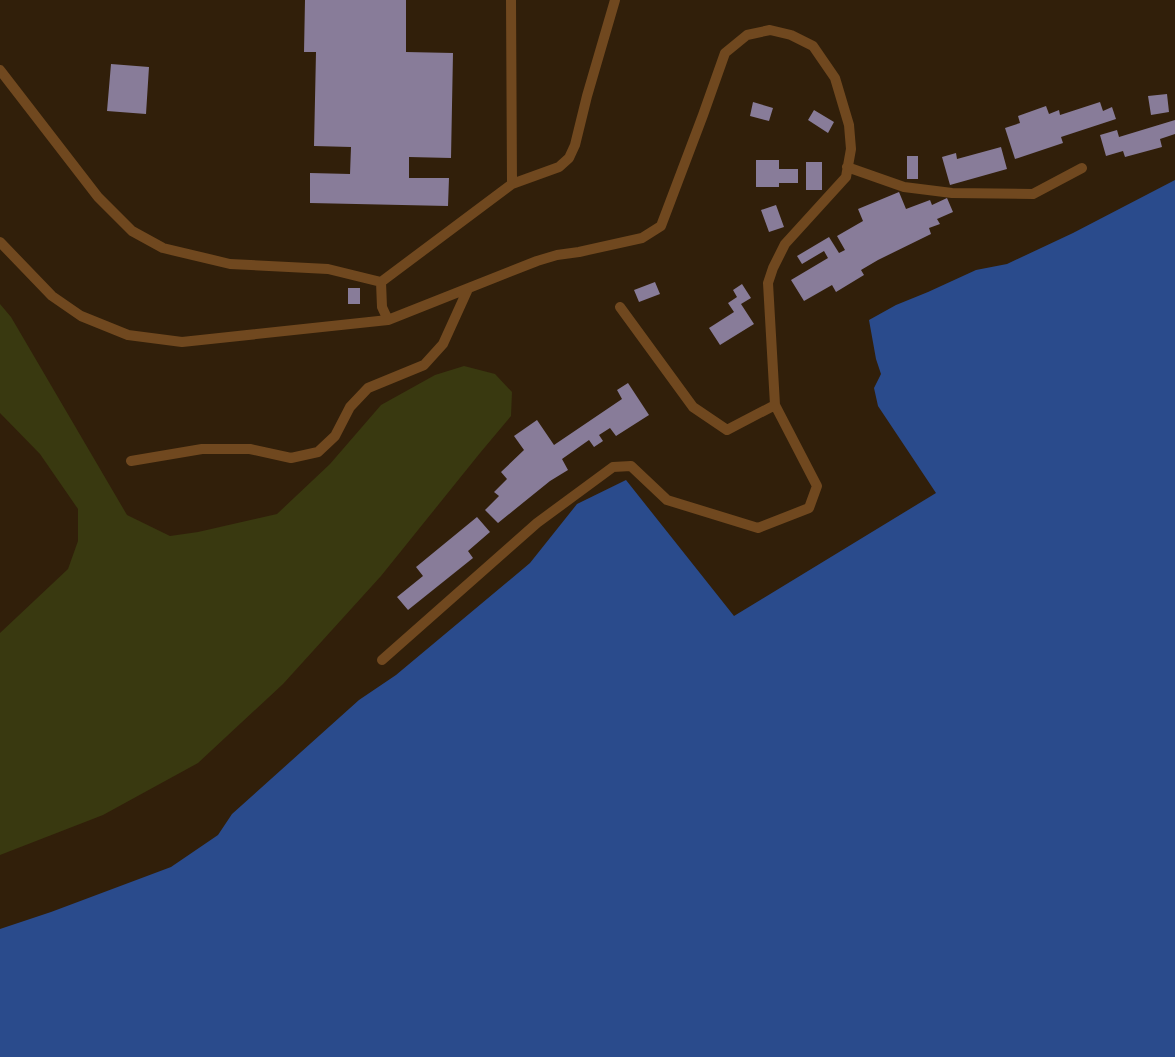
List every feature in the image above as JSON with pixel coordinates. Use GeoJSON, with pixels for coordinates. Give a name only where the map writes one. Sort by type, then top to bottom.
{"type":"FeatureCollection","features":[{"type":"Feature","properties":{"kind":"lane"},"geometry":{"type":"LineString","coordinates":[[511,0],[512,184]]}},
{"type":"Feature","properties":{"kind":"lane"},"geometry":{"type":"LineString","coordinates":[[381,282],[512,184],[559,167],[569,158],[575,145],[587,96],[616,0]]}},
{"type":"Feature","properties":{"kind":"lane"},"geometry":{"type":"LineString","coordinates":[[0,242],[52,296],[81,316],[128,335],[182,342],[388,320],[536,261],[557,255],[579,252],[642,238],[661,226],[703,115],[724,53],[747,35],[770,30],[791,35],[813,46],[835,78],[849,125],[851,149],[846,177],[785,244],[773,268],[768,283],[775,405],[817,486],[809,508],[758,528],[666,500],[631,466],[613,467],[537,523],[382,660]]}},
{"type":"Feature","properties":{"kind":"lane"},"geometry":{"type":"LineString","coordinates":[[0,70],[98,197],[132,231],[163,248],[230,264],[328,269],[381,282]]}},
{"type":"Feature","properties":{"kind":"lane"},"geometry":{"type":"LineString","coordinates":[[847,167],[904,187],[952,193],[1033,194],[1082,168]]}},
{"type":"Feature","properties":{"kind":"lane"},"geometry":{"type":"LineString","coordinates":[[381,282],[382,307],[388,320]]}},
{"type":"Feature","properties":{"kind":"lane"},"geometry":{"type":"LineString","coordinates":[[131,462],[202,449],[250,449],[291,458],[318,452],[335,436],[350,407],[368,388],[424,365],[443,344],[468,289]]}},
{"type":"Feature","properties":{"kind":"lane"},"geometry":{"type":"LineString","coordinates":[[620,307],[692,407],[727,430],[775,405]]}},
{"type":"Feature","properties":{"kind":"shaded area"},"geometry":{"type":"Polygon","coordinates":[[[0,304],[11,317],[127,515],[170,536],[198,532],[277,514],[330,464],[381,405],[435,375],[464,366],[495,374],[512,392],[511,416],[381,576],[283,684],[198,763],[103,815],[0,855],[0,633],[68,569],[78,541],[78,509],[40,454],[0,413],[0,304]]]}},
{"type":"Feature","properties":{"kind":"water"},"geometry":{"type":"Polygon","coordinates":[[[1175,180],[1175,1057],[0,1057],[0,929],[51,912],[171,867],[218,835],[232,814],[359,700],[396,675],[530,563],[577,504],[626,480],[734,616],[936,493],[878,406],[874,388],[881,374],[876,359],[869,320],[896,305],[976,270],[1007,264],[1073,233],[1175,180]]]}},
{"type":"Feature","properties":{"kind":"building"},"geometry":{"type":"Polygon","coordinates":[[[305,0],[406,0],[406,52],[453,53],[451,158],[409,157],[409,178],[449,178],[448,206],[310,203],[310,173],[350,174],[351,147],[314,146],[316,52],[304,52],[305,0]]]}},
{"type":"Feature","properties":{"kind":"building"},"geometry":{"type":"Polygon","coordinates":[[[111,64],[149,67],[146,114],[107,111],[111,64]]]}},
{"type":"Feature","properties":{"kind":"building"},"geometry":{"type":"Polygon","coordinates":[[[1167,94],[1169,112],[1151,115],[1148,96],[1167,94]]]}},
{"type":"Feature","properties":{"kind":"building"},"geometry":{"type":"Polygon","coordinates":[[[753,102],[773,108],[769,121],[750,116],[753,102]]]}},
{"type":"Feature","properties":{"kind":"building"},"geometry":{"type":"Polygon","coordinates":[[[1100,102],[1103,111],[1112,107],[1116,119],[1061,137],[1063,143],[1015,159],[1005,128],[1020,123],[1018,116],[1046,106],[1049,114],[1059,110],[1060,115],[1100,102]]]}},
{"type":"Feature","properties":{"kind":"building"},"geometry":{"type":"Polygon","coordinates":[[[814,110],[834,122],[828,133],[808,120],[814,110]]]}},
{"type":"Feature","properties":{"kind":"building"},"geometry":{"type":"Polygon","coordinates":[[[1175,120],[1175,134],[1160,139],[1162,147],[1125,157],[1123,151],[1106,156],[1100,135],[1117,130],[1119,137],[1175,120]]]}},
{"type":"Feature","properties":{"kind":"building"},"geometry":{"type":"Polygon","coordinates":[[[1001,147],[1007,169],[950,185],[942,157],[956,153],[957,159],[1001,147]]]}},
{"type":"Feature","properties":{"kind":"building"},"geometry":{"type":"Polygon","coordinates":[[[907,156],[918,156],[918,179],[907,179],[907,156]]]}},
{"type":"Feature","properties":{"kind":"building"},"geometry":{"type":"Polygon","coordinates":[[[756,160],[779,160],[779,169],[798,169],[798,183],[779,183],[779,187],[756,187],[756,160]]]}},
{"type":"Feature","properties":{"kind":"building"},"geometry":{"type":"Polygon","coordinates":[[[806,162],[822,162],[822,190],[806,190],[806,162]]]}},
{"type":"Feature","properties":{"kind":"building"},"geometry":{"type":"Polygon","coordinates":[[[899,192],[906,209],[930,200],[932,205],[947,198],[953,212],[937,219],[940,224],[929,228],[931,234],[861,270],[864,275],[836,292],[832,285],[804,301],[791,280],[828,258],[824,251],[802,264],[797,256],[829,237],[839,253],[845,250],[837,236],[863,221],[858,209],[899,192]]]}},
{"type":"Feature","properties":{"kind":"building"},"geometry":{"type":"Polygon","coordinates":[[[776,205],[784,227],[769,232],[761,210],[776,205]]]}},
{"type":"Feature","properties":{"kind":"building"},"geometry":{"type":"Polygon","coordinates":[[[655,282],[660,294],[639,302],[634,290],[655,282]]]}},
{"type":"Feature","properties":{"kind":"building"},"geometry":{"type":"Polygon","coordinates":[[[742,284],[751,298],[741,304],[754,324],[720,345],[709,328],[734,312],[728,303],[737,297],[733,290],[742,284]]]}},
{"type":"Feature","properties":{"kind":"building"},"geometry":{"type":"Polygon","coordinates":[[[348,288],[360,288],[360,304],[348,304],[348,288]]]}},
{"type":"Feature","properties":{"kind":"building"},"geometry":{"type":"Polygon","coordinates":[[[628,383],[649,415],[616,436],[610,428],[599,435],[603,441],[594,447],[589,440],[562,459],[568,470],[550,481],[498,523],[485,510],[499,496],[494,492],[507,479],[501,472],[524,450],[514,436],[537,420],[554,445],[622,399],[617,390],[628,383]]]}},
{"type":"Feature","properties":{"kind":"building"},"geometry":{"type":"Polygon","coordinates":[[[477,517],[490,532],[468,551],[473,558],[408,610],[397,597],[423,576],[416,567],[477,517]]]}}]}
